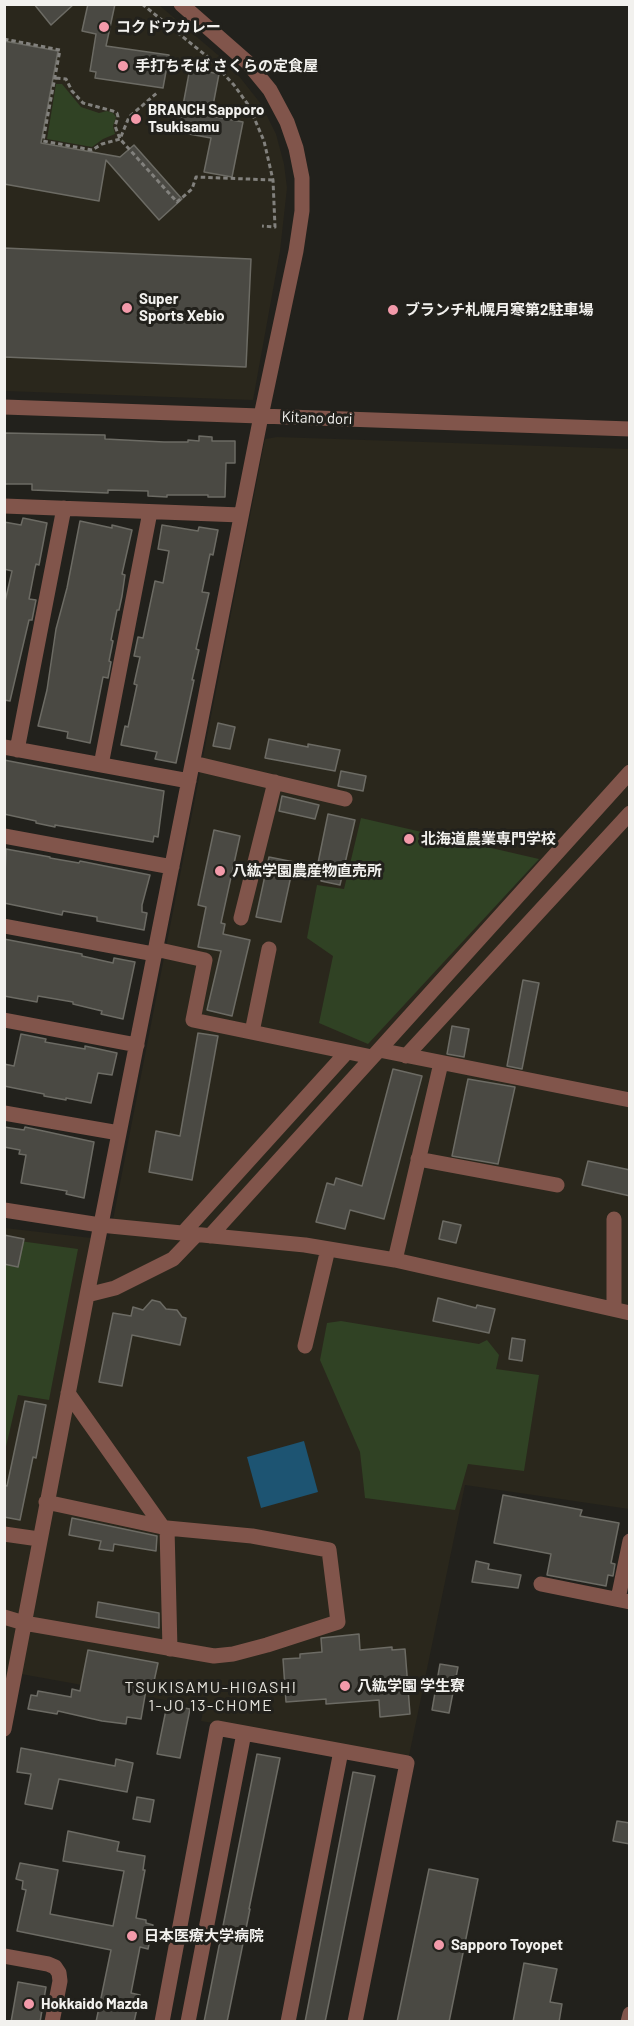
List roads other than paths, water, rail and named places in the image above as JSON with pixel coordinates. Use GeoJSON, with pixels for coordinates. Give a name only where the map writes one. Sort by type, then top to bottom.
{"type":"FeatureCollection","features":[{"type":"Feature","properties":{"kind":"street"},"geometry":{"type":"LineString","coordinates":[[4,1729],[100,1225],[241,515],[296,251],[302,211],[302,178],[296,148],[287,122],[270,90],[247,62],[181,4]]}},
{"type":"Feature","properties":{"kind":"street","name":"Kitano dori"},"geometry":{"type":"LineString","coordinates":[[4,407],[630,429]]}},
{"type":"Feature","properties":{"kind":"street"},"geometry":{"type":"LineString","coordinates":[[4,506],[241,515]]}},
{"type":"Feature","properties":{"kind":"street"},"geometry":{"type":"LineString","coordinates":[[64,508],[11,748],[189,781]]}},
{"type":"Feature","properties":{"kind":"street"},"geometry":{"type":"LineString","coordinates":[[101,765],[150,512]]}},
{"type":"Feature","properties":{"kind":"street"},"geometry":{"type":"LineString","coordinates":[[193,763],[345,799]]}},
{"type":"Feature","properties":{"kind":"street"},"geometry":{"type":"LineString","coordinates":[[87,1295],[115,1288],[173,1259],[376,1054],[630,772]]}},
{"type":"Feature","properties":{"kind":"street"},"geometry":{"type":"LineString","coordinates":[[241,918],[275,782]]}},
{"type":"Feature","properties":{"kind":"street"},"geometry":{"type":"LineString","coordinates":[[406,1056],[630,813]]}},
{"type":"Feature","properties":{"kind":"street"},"geometry":{"type":"LineString","coordinates":[[4,836],[172,867]]}},
{"type":"Feature","properties":{"kind":"street"},"geometry":{"type":"LineString","coordinates":[[4,926],[206,960],[193,1020],[347,1052],[406,1056],[630,1100]]}},
{"type":"Feature","properties":{"kind":"street"},"geometry":{"type":"LineString","coordinates":[[485,932],[504,950]]}},
{"type":"Feature","properties":{"kind":"street"},"geometry":{"type":"LineString","coordinates":[[252,1032],[269,949]]}},
{"type":"Feature","properties":{"kind":"street"},"geometry":{"type":"LineString","coordinates":[[4,1020],[137,1045]]}},
{"type":"Feature","properties":{"kind":"street"},"geometry":{"type":"LineString","coordinates":[[197,1235],[347,1052]]}},
{"type":"Feature","properties":{"kind":"street"},"geometry":{"type":"LineString","coordinates":[[394,1260],[441,1063]]}},
{"type":"Feature","properties":{"kind":"street"},"geometry":{"type":"LineString","coordinates":[[4,1113],[119,1133]]}},
{"type":"Feature","properties":{"kind":"street"},"geometry":{"type":"LineString","coordinates":[[418,1159],[557,1185]]}},
{"type":"Feature","properties":{"kind":"street"},"geometry":{"type":"LineString","coordinates":[[4,1210],[100,1225],[305,1245],[394,1260],[622,1311],[614,1219]]}},
{"type":"Feature","properties":{"kind":"street"},"geometry":{"type":"LineString","coordinates":[[305,1346],[328,1249]]}},
{"type":"Feature","properties":{"kind":"street"},"geometry":{"type":"LineString","coordinates":[[68,1393],[165,1527],[170,1649]]}},
{"type":"Feature","properties":{"kind":"street"},"geometry":{"type":"LineString","coordinates":[[4,1617],[24,1623],[214,1656],[233,1654],[338,1622],[329,1550],[252,1536],[165,1527],[46,1502]]}},
{"type":"Feature","properties":{"kind":"street"},"geometry":{"type":"LineString","coordinates":[[4,1534],[39,1539]]}},
{"type":"Feature","properties":{"kind":"street"},"geometry":{"type":"LineString","coordinates":[[541,1584],[624,1600],[630,1541]]}},
{"type":"Feature","properties":{"kind":"street"},"geometry":{"type":"LineString","coordinates":[[162,2022],[217,1728],[407,1763],[355,2022]]}},
{"type":"Feature","properties":{"kind":"street"},"geometry":{"type":"LineString","coordinates":[[188,2022],[244,1733]]}},
{"type":"Feature","properties":{"kind":"street"},"geometry":{"type":"LineString","coordinates":[[288,2022],[341,1751]]}},
{"type":"Feature","properties":{"kind":"street"},"geometry":{"type":"LineString","coordinates":[[4,1956],[55,1967],[60,1980],[52,2022]]}},
{"type":"Feature","properties":{"kind":"street"},"geometry":{"type":"LineString","coordinates":[[628,2022],[630,2014]]}},
{"type":"Feature","properties":{"kind":"water"},"geometry":{"type":"Polygon","coordinates":[[[304,1441],[318,1492],[261,1508],[247,1457],[304,1441]]]}},
{"type":"Feature","properties":{"kind":"place","name":"コクドウカレー"},"geometry":{"type":"Point","coordinates":[104,27]}},
{"type":"Feature","properties":{"kind":"place","name":"手打ちそば さくらの定食屋"},"geometry":{"type":"Point","coordinates":[123,66]}},
{"type":"Feature","properties":{"kind":"place","name":"BRANCH Sapporo Tsukisamu"},"geometry":{"type":"Point","coordinates":[136,119]}},
{"type":"Feature","properties":{"kind":"place","name":"Super Sports Xebio"},"geometry":{"type":"Point","coordinates":[127,308]}},
{"type":"Feature","properties":{"kind":"place","name":"ブランチ札幌月寒第2駐車場"},"geometry":{"type":"Point","coordinates":[393,310]}},
{"type":"Feature","properties":{"kind":"place","name":"北海道農業専門学校"},"geometry":{"type":"Point","coordinates":[409,839]}},
{"type":"Feature","properties":{"kind":"place","name":"八紘学園農産物直売所"},"geometry":{"type":"Point","coordinates":[220,871]}},
{"type":"Feature","properties":{"kind":"place","name":"八紘学園 学生寮"},"geometry":{"type":"Point","coordinates":[345,1686]}},
{"type":"Feature","properties":{"kind":"place","name":"日本医療大学病院"},"geometry":{"type":"Point","coordinates":[132,1936]}},
{"type":"Feature","properties":{"kind":"place","name":"Sapporo Toyopet"},"geometry":{"type":"Point","coordinates":[439,1945]}},
{"type":"Feature","properties":{"kind":"place","name":"Hokkaido Mazda"},"geometry":{"type":"Point","coordinates":[29,2004]}},
{"type":"Feature","properties":{"kind":"district","name":"TSUKISAMU-HIGASHI 1-JO 13-CHOME"},"geometry":{"type":"Point","coordinates":[211,1697]}}]}
